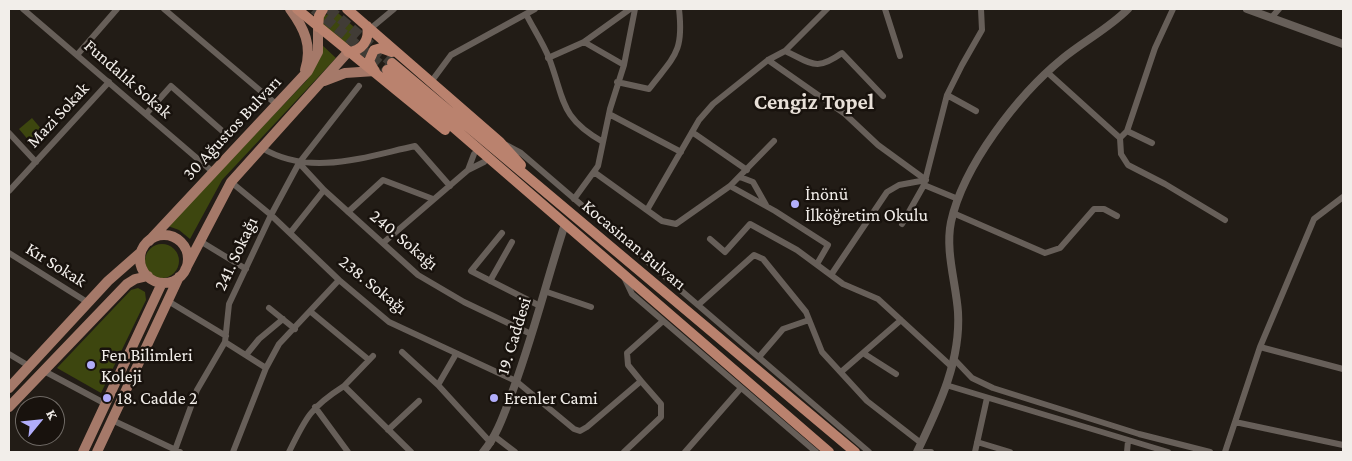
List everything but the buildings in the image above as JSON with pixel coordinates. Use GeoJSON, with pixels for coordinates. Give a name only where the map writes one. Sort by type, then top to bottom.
{"type":"FeatureCollection","features":[{"type":"Feature","properties":{"kind":"highway"},"geometry":{"type":"LineString","coordinates":[[296,9],[348,52],[375,71],[502,177],[535,198]]}},
{"type":"Feature","properties":{"kind":"highway"},"geometry":{"type":"LineString","coordinates":[[318,27],[319,16],[323,9]]}},
{"type":"Feature","properties":{"kind":"highway"},"geometry":{"type":"LineString","coordinates":[[347,9],[500,142],[543,191]]}},
{"type":"Feature","properties":{"kind":"highway"},"geometry":{"type":"LineString","coordinates":[[348,52],[355,51],[364,44],[368,34],[368,27]]}},
{"type":"Feature","properties":{"kind":"highway"},"geometry":{"type":"LineString","coordinates":[[375,71],[370,64],[369,58],[376,49],[384,48],[402,57]]}},
{"type":"Feature","properties":{"kind":"highway","name":"Kocasinan Bulvarı"},"geometry":{"type":"LineString","coordinates":[[829,452],[535,198],[389,67],[543,191],[855,452]]}},
{"type":"Feature","properties":{"kind":"main road"},"geometry":{"type":"LineString","coordinates":[[290,9],[303,27],[308,43],[308,60],[301,78]]}},
{"type":"Feature","properties":{"kind":"main road","name":"30 Ağustos Bulvarı"},"geometry":{"type":"LineString","coordinates":[[149,241],[311,67],[318,52],[318,27]]}},
{"type":"Feature","properties":{"kind":"main road","name":"30 Ağustos Bulvarı"},"geometry":{"type":"LineString","coordinates":[[97,452],[168,301],[231,182],[348,52]]}},
{"type":"Feature","properties":{"kind":"main road"},"geometry":{"type":"LineString","coordinates":[[321,82],[345,73],[375,71]]}},
{"type":"Feature","properties":{"kind":"main road"},"geometry":{"type":"LineString","coordinates":[[9,388],[87,302],[141,252],[149,241],[161,235],[179,240],[188,256],[182,274],[171,282],[162,283],[148,276],[141,266],[141,252]]}},
{"type":"Feature","properties":{"kind":"main road"},"geometry":{"type":"LineString","coordinates":[[9,408],[120,291],[135,279],[148,276]]}},
{"type":"Feature","properties":{"kind":"main road"},"geometry":{"type":"LineString","coordinates":[[108,281],[120,291]]}},
{"type":"Feature","properties":{"kind":"main road"},"geometry":{"type":"LineString","coordinates":[[83,452],[104,403],[162,283]]}},
{"type":"Feature","properties":{"kind":"street","name":"Fundalık Sokak"},"geometry":{"type":"LineString","coordinates":[[23,9],[213,172]]}},
{"type":"Feature","properties":{"kind":"street"},"geometry":{"type":"LineString","coordinates":[[77,55],[117,9]]}},
{"type":"Feature","properties":{"kind":"street"},"geometry":{"type":"LineString","coordinates":[[164,9],[276,104]]}},
{"type":"Feature","properties":{"kind":"street"},"geometry":{"type":"LineString","coordinates":[[368,27],[394,9]]}},
{"type":"Feature","properties":{"kind":"street"},"geometry":{"type":"LineString","coordinates":[[431,82],[451,55],[535,9]]}},
{"type":"Feature","properties":{"kind":"street"},"geometry":{"type":"LineString","coordinates":[[548,58],[584,42],[630,9]]}},
{"type":"Feature","properties":{"kind":"street"},"geometry":{"type":"LineString","coordinates":[[574,199],[598,166],[617,82],[624,64],[635,9]]}},
{"type":"Feature","properties":{"kind":"street"},"geometry":{"type":"LineString","coordinates":[[617,82],[649,89],[678,50],[681,33],[679,9]]}},
{"type":"Feature","properties":{"kind":"street"},"geometry":{"type":"LineString","coordinates":[[647,210],[699,120],[713,104],[768,60],[785,51],[826,9]]}},
{"type":"Feature","properties":{"kind":"street"},"geometry":{"type":"LineString","coordinates":[[885,9],[900,56]]}},
{"type":"Feature","properties":{"kind":"street"},"geometry":{"type":"LineString","coordinates":[[902,224],[925,182],[948,95],[982,30],[981,9]]}},
{"type":"Feature","properties":{"kind":"street"},"geometry":{"type":"LineString","coordinates":[[931,452],[917,452],[946,385],[953,363],[958,314],[949,234],[958,199],[968,176],[986,146],[1016,105],[1047,72],[1068,54],[1108,28],[1128,9]]}},
{"type":"Feature","properties":{"kind":"street"},"geometry":{"type":"LineString","coordinates":[[1120,138],[1127,131],[1155,48],[1173,9]]}},
{"type":"Feature","properties":{"kind":"street"},"geometry":{"type":"LineString","coordinates":[[1247,9],[1343,44]]}},
{"type":"Feature","properties":{"kind":"street"},"geometry":{"type":"LineString","coordinates":[[1272,18],[1279,9]]}},
{"type":"Feature","properties":{"kind":"street"},"geometry":{"type":"LineString","coordinates":[[526,14],[548,58],[567,112],[585,131],[603,142]]}},
{"type":"Feature","properties":{"kind":"street"},"geometry":{"type":"LineString","coordinates":[[584,42],[624,64]]}},
{"type":"Feature","properties":{"kind":"street"},"geometry":{"type":"LineString","coordinates":[[785,51],[817,65],[827,64],[842,53],[883,96]]}},
{"type":"Feature","properties":{"kind":"street"},"geometry":{"type":"LineString","coordinates":[[768,60],[845,114],[878,145],[925,182],[958,199]]}},
{"type":"Feature","properties":{"kind":"street"},"geometry":{"type":"LineString","coordinates":[[1047,72],[1120,138],[1121,154],[1128,165],[1165,184],[1225,220]]}},
{"type":"Feature","properties":{"kind":"street","name":"Mazi Sokak"},"geometry":{"type":"LineString","coordinates":[[9,191],[109,82]]}},
{"type":"Feature","properties":{"kind":"street"},"geometry":{"type":"LineString","coordinates":[[146,114],[171,86],[228,136],[204,163]]}},
{"type":"Feature","properties":{"kind":"street","name":"241. Sokağı"},"geometry":{"type":"LineString","coordinates":[[177,451],[197,390],[225,339],[229,304],[271,215],[299,163],[359,86]]}},
{"type":"Feature","properties":{"kind":"street"},"geometry":{"type":"LineString","coordinates":[[948,95],[976,111]]}},
{"type":"Feature","properties":{"kind":"street"},"geometry":{"type":"LineString","coordinates":[[609,114],[681,152]]}},
{"type":"Feature","properties":{"kind":"street"},"geometry":{"type":"LineString","coordinates":[[1127,131],[1152,143]]}},
{"type":"Feature","properties":{"kind":"street"},"geometry":{"type":"LineString","coordinates":[[692,132],[747,170]]}},
{"type":"Feature","properties":{"kind":"street"},"geometry":{"type":"LineString","coordinates":[[9,134],[36,162]]}},
{"type":"Feature","properties":{"kind":"street"},"geometry":{"type":"LineString","coordinates":[[594,172],[666,223],[676,224],[730,186],[774,141]]}},
{"type":"Feature","properties":{"kind":"street"},"geometry":{"type":"LineString","coordinates":[[500,142],[522,153],[869,452]]}},
{"type":"Feature","properties":{"kind":"street"},"geometry":{"type":"LineString","coordinates":[[262,148],[299,163],[327,164],[415,146],[450,186]]}},
{"type":"Feature","properties":{"kind":"street"},"geometry":{"type":"LineString","coordinates":[[468,170],[474,154]]}},
{"type":"Feature","properties":{"kind":"street"},"geometry":{"type":"LineString","coordinates":[[383,243],[468,170],[484,162]]}},
{"type":"Feature","properties":{"kind":"street","name":"240. Sokağı"},"geometry":{"type":"LineString","coordinates":[[299,163],[324,190],[418,275],[464,302],[531,334]]}},
{"type":"Feature","properties":{"kind":"street"},"geometry":{"type":"LineString","coordinates":[[740,177],[753,182],[766,206]]}},
{"type":"Feature","properties":{"kind":"street"},"geometry":{"type":"LineString","coordinates":[[348,212],[383,180],[433,199]]}},
{"type":"Feature","properties":{"kind":"street","name":"238. Sokağı"},"geometry":{"type":"LineString","coordinates":[[231,182],[271,215],[339,280],[389,322],[516,381],[560,418],[580,431],[641,381]]}},
{"type":"Feature","properties":{"kind":"street"},"geometry":{"type":"LineString","coordinates":[[831,274],[887,192],[899,185],[925,182]]}},
{"type":"Feature","properties":{"kind":"street"},"geometry":{"type":"LineString","coordinates":[[730,186],[828,245],[817,264]]}},
{"type":"Feature","properties":{"kind":"street"},"geometry":{"type":"LineString","coordinates":[[290,233],[324,190]]}},
{"type":"Feature","properties":{"kind":"street"},"geometry":{"type":"LineString","coordinates":[[1225,452],[1260,347],[1314,219],[1343,197]]}},
{"type":"Feature","properties":{"kind":"street"},"geometry":{"type":"LineString","coordinates":[[954,213],[1045,253],[1060,248],[1091,211],[1104,209],[1117,216]]}},
{"type":"Feature","properties":{"kind":"street","name":"19. Caddesi"},"geometry":{"type":"LineString","coordinates":[[483,452],[493,440],[516,381],[565,224]]}},
{"type":"Feature","properties":{"kind":"street"},"geometry":{"type":"LineString","coordinates":[[710,239],[725,252],[750,224],[817,264],[843,284],[878,299],[972,378],[993,388],[1139,434],[1210,452]]}},
{"type":"Feature","properties":{"kind":"street"},"geometry":{"type":"LineString","coordinates":[[502,233],[471,271],[540,306]]}},
{"type":"Feature","properties":{"kind":"street"},"geometry":{"type":"LineString","coordinates":[[200,241],[246,269]]}},
{"type":"Feature","properties":{"kind":"street"},"geometry":{"type":"LineString","coordinates":[[490,281],[512,242]]}},
{"type":"Feature","properties":{"kind":"street","name":"Kır Sokak"},"geometry":{"type":"LineString","coordinates":[[9,253],[87,302]]}},
{"type":"Feature","properties":{"kind":"street"},"geometry":{"type":"LineString","coordinates":[[698,306],[754,255],[770,265],[806,312],[822,352],[867,401],[922,443]]}},
{"type":"Feature","properties":{"kind":"street"},"geometry":{"type":"LineString","coordinates":[[623,274],[632,294],[816,452]]}},
{"type":"Feature","properties":{"kind":"street"},"geometry":{"type":"LineString","coordinates":[[233,452],[266,368],[279,344],[339,280]]}},
{"type":"Feature","properties":{"kind":"street"},"geometry":{"type":"LineString","coordinates":[[544,291],[591,307]]}},
{"type":"Feature","properties":{"kind":"street"},"geometry":{"type":"LineString","coordinates":[[168,301],[266,368]]}},
{"type":"Feature","properties":{"kind":"street"},"geometry":{"type":"LineString","coordinates":[[269,308],[294,329]]}},
{"type":"Feature","properties":{"kind":"street"},"geometry":{"type":"LineString","coordinates":[[289,452],[302,425],[314,407],[344,386],[371,358],[311,312]]}},
{"type":"Feature","properties":{"kind":"street"},"geometry":{"type":"LineString","coordinates":[[246,355],[259,339],[283,319]]}},
{"type":"Feature","properties":{"kind":"street"},"geometry":{"type":"LineString","coordinates":[[624,452],[661,416],[661,404],[628,365],[627,353],[663,320]]}},
{"type":"Feature","properties":{"kind":"street"},"geometry":{"type":"LineString","coordinates":[[759,357],[783,329],[809,320]]}},
{"type":"Feature","properties":{"kind":"street"},"geometry":{"type":"LineString","coordinates":[[841,372],[901,320]]}},
{"type":"Feature","properties":{"kind":"street"},"geometry":{"type":"LineString","coordinates":[[1260,347],[1343,369]]}},
{"type":"Feature","properties":{"kind":"street"},"geometry":{"type":"LineString","coordinates":[[402,352],[493,440],[515,452]]}},
{"type":"Feature","properties":{"kind":"street"},"geometry":{"type":"LineString","coordinates":[[863,353],[896,374]]}},
{"type":"Feature","properties":{"kind":"street"},"geometry":{"type":"LineString","coordinates":[[9,354],[29,366]]}},
{"type":"Feature","properties":{"kind":"street"},"geometry":{"type":"LineString","coordinates":[[438,385],[456,354]]}},
{"type":"Feature","properties":{"kind":"street"},"geometry":{"type":"LineString","coordinates":[[44,371],[104,403]]}},
{"type":"Feature","properties":{"kind":"street"},"geometry":{"type":"LineString","coordinates":[[946,385],[1168,452]]}},
{"type":"Feature","properties":{"kind":"street"},"geometry":{"type":"LineString","coordinates":[[344,386],[411,452]]}},
{"type":"Feature","properties":{"kind":"street"},"geometry":{"type":"LineString","coordinates":[[685,452],[741,388]]}},
{"type":"Feature","properties":{"kind":"street"},"geometry":{"type":"LineString","coordinates":[[974,452],[987,398]]}},
{"type":"Feature","properties":{"kind":"street"},"geometry":{"type":"LineString","coordinates":[[388,430],[419,401]]}},
{"type":"Feature","properties":{"kind":"street"},"geometry":{"type":"LineString","coordinates":[[314,407],[348,452]]}},
{"type":"Feature","properties":{"kind":"street"},"geometry":{"type":"LineString","coordinates":[[112,420],[177,451]]}},
{"type":"Feature","properties":{"kind":"street"},"geometry":{"type":"LineString","coordinates":[[1235,422],[1343,445]]}},
{"type":"Feature","properties":{"kind":"street"},"geometry":{"type":"LineString","coordinates":[[1127,452],[1128,441]]}},
{"type":"Feature","properties":{"kind":"street"},"geometry":{"type":"LineString","coordinates":[[977,442],[1010,452]]}},
{"type":"Feature","properties":{"kind":"green space"},"geometry":{"type":"Polygon","coordinates":[[[332,12],[338,13],[354,27],[356,36],[353,41],[346,45],[322,30],[324,16],[332,12]]]}},
{"type":"Feature","properties":{"kind":"green space"},"geometry":{"type":"Polygon","coordinates":[[[321,44],[336,58],[222,180],[190,239],[179,230],[168,226],[307,80],[321,44]]]}},
{"type":"Feature","properties":{"kind":"green space"},"geometry":{"type":"Polygon","coordinates":[[[32,118],[48,137],[35,148],[19,129],[32,118]]]}},
{"type":"Feature","properties":{"kind":"green space"},"geometry":{"type":"Polygon","coordinates":[[[162,244],[174,249],[179,261],[174,273],[162,278],[150,273],[145,261],[150,249],[162,244]]]}},
{"type":"Feature","properties":{"kind":"green space"},"geometry":{"type":"Polygon","coordinates":[[[138,288],[145,292],[146,300],[101,393],[57,368],[131,290],[138,288]]]}},
{"type":"Feature","properties":{"kind":"tunnel"},"geometry":{"type":"LineString","coordinates":[[314,9],[387,70]]}},
{"type":"Feature","properties":{"kind":"tunnel"},"geometry":{"type":"LineString","coordinates":[[329,9],[392,63]]}},
{"type":"Feature","properties":{"kind":"place","name":"İnönü İlköğretim Okulu"},"geometry":{"type":"Point","coordinates":[795,204]}},
{"type":"Feature","properties":{"kind":"place","name":"Fen Bilimleri Koleji"},"geometry":{"type":"Point","coordinates":[91,365]}},
{"type":"Feature","properties":{"kind":"place","name":"18. Cadde 2"},"geometry":{"type":"Point","coordinates":[107,398]}},
{"type":"Feature","properties":{"kind":"place","name":"Erenler Cami"},"geometry":{"type":"Point","coordinates":[494,398]}},
{"type":"Feature","properties":{"kind":"district","name":"Cengiz Topel"},"geometry":{"type":"Point","coordinates":[814,102]}}]}
